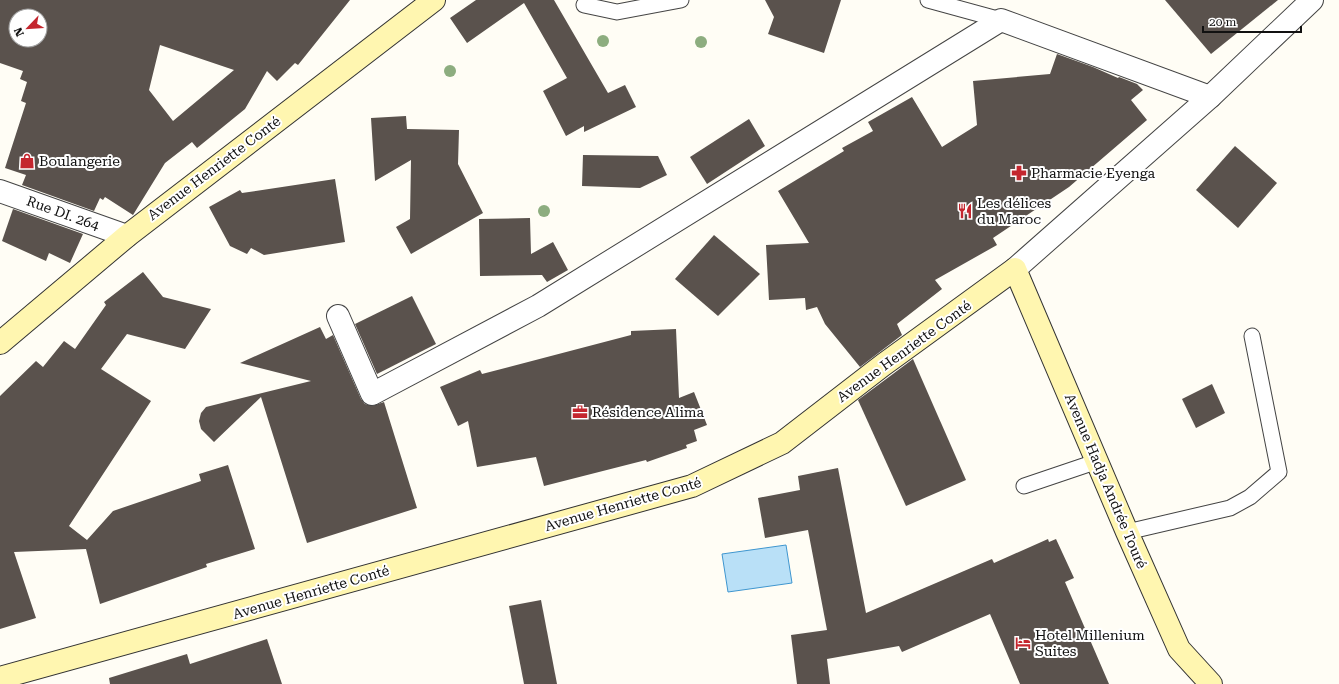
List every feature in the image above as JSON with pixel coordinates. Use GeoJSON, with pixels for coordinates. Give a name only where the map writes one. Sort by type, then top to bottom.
{"type":"FeatureCollection","features":[{"type":"Feature","properties":{"kind":"main road","name":"Avenue Henriette Conté"},"geometry":{"type":"LineString","coordinates":[[0,343],[126,236],[432,0]]}},
{"type":"Feature","properties":{"kind":"main road","name":"Avenue Henriette Conté"},"geometry":{"type":"LineString","coordinates":[[0,678],[692,486],[782,443],[883,365],[1015,269]]}},
{"type":"Feature","properties":{"kind":"main road","name":"Avenue Hadja Andrée Touré"},"geometry":{"type":"LineString","coordinates":[[1015,269],[1127,532],[1179,649],[1211,684]]}},
{"type":"Feature","properties":{"kind":"street","name":"Avenue Henriette Conté"},"geometry":{"type":"LineString","coordinates":[[1015,269],[1210,97],[1312,0]]}},
{"type":"Feature","properties":{"kind":"street"},"geometry":{"type":"LineString","coordinates":[[338,316],[372,394],[538,306],[1001,20],[1210,97]]}},
{"type":"Feature","properties":{"kind":"street","name":"Rue DI. 264"},"geometry":{"type":"LineString","coordinates":[[0,190],[126,236]]}},
{"type":"Feature","properties":{"kind":"lane"},"geometry":{"type":"LineString","coordinates":[[584,5],[616,12],[681,0]]}},
{"type":"Feature","properties":{"kind":"lane"},"geometry":{"type":"LineString","coordinates":[[928,0],[1001,20]]}},
{"type":"Feature","properties":{"kind":"lane"},"geometry":{"type":"LineString","coordinates":[[1127,532],[1230,508],[1250,497],[1279,472],[1252,336]]}},
{"type":"Feature","properties":{"kind":"lane"},"geometry":{"type":"LineString","coordinates":[[1024,486],[1098,461]]}},
{"type":"Feature","properties":{"kind":"water"},"geometry":{"type":"Polygon","coordinates":[[[786,545],[792,583],[728,592],[722,554],[786,545]]]}},
{"type":"Feature","properties":{"kind":"building"},"geometry":{"type":"Polygon","coordinates":[[[0,0],[350,0],[298,65],[295,63],[277,81],[267,71],[245,109],[197,148],[192,142],[165,163],[133,215],[105,197],[103,200],[100,198],[94,211],[22,185],[26,175],[5,168],[26,103],[21,101],[27,82],[20,79],[23,71],[0,63],[0,0]],[[160,45],[149,90],[173,121],[234,70],[160,45]]]}},
{"type":"Feature","properties":{"kind":"building"},"geometry":{"type":"Polygon","coordinates":[[[476,0],[554,0],[608,93],[625,85],[636,107],[584,132],[584,126],[566,136],[543,91],[567,78],[524,3],[467,43],[450,18],[476,0]]]}},
{"type":"Feature","properties":{"kind":"building"},"geometry":{"type":"Polygon","coordinates":[[[765,0],[841,0],[824,53],[768,34],[774,17],[765,0]]]}},
{"type":"Feature","properties":{"kind":"building"},"geometry":{"type":"Polygon","coordinates":[[[1165,0],[1278,0],[1211,54],[1165,0]]]}},
{"type":"Feature","properties":{"kind":"building"},"geometry":{"type":"Polygon","coordinates":[[[1057,54],[1137,84],[1143,90],[1131,100],[1147,120],[1069,187],[993,238],[997,245],[935,280],[942,289],[897,324],[902,335],[860,367],[825,324],[817,307],[806,310],[805,298],[769,300],[766,245],[809,243],[778,191],[844,151],[842,148],[873,131],[868,122],[912,97],[942,147],[977,125],[973,81],[1050,74],[1057,54]]]}},
{"type":"Feature","properties":{"kind":"building"},"geometry":{"type":"Polygon","coordinates":[[[406,116],[407,129],[459,130],[458,164],[483,213],[411,254],[396,227],[410,219],[411,160],[375,181],[371,118],[406,116]]]}},
{"type":"Feature","properties":{"kind":"building"},"geometry":{"type":"Polygon","coordinates":[[[749,119],[765,146],[707,184],[690,157],[749,119]]]}},
{"type":"Feature","properties":{"kind":"building"},"geometry":{"type":"Polygon","coordinates":[[[1235,146],[1277,183],[1238,228],[1196,190],[1235,146]]]}},
{"type":"Feature","properties":{"kind":"building"},"geometry":{"type":"Polygon","coordinates":[[[583,155],[658,156],[667,175],[640,188],[582,186],[583,155]]]}},
{"type":"Feature","properties":{"kind":"building"},"geometry":{"type":"Polygon","coordinates":[[[335,179],[345,242],[264,255],[251,248],[247,254],[230,246],[209,207],[240,190],[242,193],[335,179]]]}},
{"type":"Feature","properties":{"kind":"building"},"geometry":{"type":"Polygon","coordinates":[[[13,209],[83,234],[70,263],[49,253],[46,261],[2,241],[13,209]]]}},
{"type":"Feature","properties":{"kind":"building"},"geometry":{"type":"Polygon","coordinates":[[[530,218],[531,254],[553,242],[568,270],[547,282],[542,275],[480,276],[479,219],[530,218]]]}},
{"type":"Feature","properties":{"kind":"building"},"geometry":{"type":"Polygon","coordinates":[[[714,235],[760,274],[718,316],[675,279],[714,235]]]}},
{"type":"Feature","properties":{"kind":"building"},"geometry":{"type":"Polygon","coordinates":[[[143,272],[163,297],[211,309],[185,349],[127,334],[101,369],[151,401],[69,526],[87,540],[113,511],[201,481],[199,474],[228,465],[255,549],[206,564],[207,567],[100,604],[86,549],[14,552],[36,618],[0,629],[0,396],[36,361],[43,367],[64,341],[75,349],[106,305],[104,302],[143,272]]]}},
{"type":"Feature","properties":{"kind":"building"},"geometry":{"type":"Polygon","coordinates":[[[412,296],[436,344],[377,374],[355,324],[412,296]]]}},
{"type":"Feature","properties":{"kind":"building"},"geometry":{"type":"Polygon","coordinates":[[[320,327],[326,339],[333,335],[361,399],[365,404],[372,406],[384,402],[417,508],[307,543],[261,397],[214,442],[201,429],[199,421],[201,413],[206,407],[311,381],[240,363],[320,327]]]}},
{"type":"Feature","properties":{"kind":"building"},"geometry":{"type":"Polygon","coordinates":[[[676,329],[679,398],[694,392],[707,425],[694,430],[697,441],[686,445],[687,448],[647,462],[646,460],[544,486],[536,457],[477,467],[468,421],[458,426],[440,387],[480,370],[482,374],[631,335],[631,331],[676,329]]]}},
{"type":"Feature","properties":{"kind":"building"},"geometry":{"type":"Polygon","coordinates":[[[913,359],[966,480],[906,506],[858,400],[913,359]]]}},
{"type":"Feature","properties":{"kind":"building"},"geometry":{"type":"Polygon","coordinates":[[[1212,384],[1225,413],[1196,428],[1182,399],[1212,384]]]}},
{"type":"Feature","properties":{"kind":"building"},"geometry":{"type":"Polygon","coordinates":[[[838,468],[866,613],[992,559],[994,563],[1048,539],[1049,542],[1056,539],[1074,578],[1065,582],[1109,684],[1020,684],[990,614],[902,652],[899,646],[827,659],[830,684],[797,684],[791,635],[827,630],[808,530],[765,538],[758,498],[800,490],[798,476],[838,468]]]}},
{"type":"Feature","properties":{"kind":"building"},"geometry":{"type":"Polygon","coordinates":[[[541,600],[557,684],[524,684],[509,606],[541,600]]]}},
{"type":"Feature","properties":{"kind":"building"},"geometry":{"type":"Polygon","coordinates":[[[267,639],[282,684],[110,684],[109,678],[187,654],[190,664],[267,639]]]}},
{"type":"Feature","properties":{"kind":"place","name":"Boulangerie"},"geometry":{"type":"Point","coordinates":[27,161]}},
{"type":"Feature","properties":{"kind":"place","name":"Pharmacie Eyenga"},"geometry":{"type":"Point","coordinates":[1019,173]}},
{"type":"Feature","properties":{"kind":"place","name":"Les délices du Maroc"},"geometry":{"type":"Point","coordinates":[965,211]}},
{"type":"Feature","properties":{"kind":"place","name":"Résidence Alima"},"geometry":{"type":"Point","coordinates":[580,412]}},
{"type":"Feature","properties":{"kind":"place","name":"Hotel Millenium Suites"},"geometry":{"type":"Point","coordinates":[1023,643]}}]}
